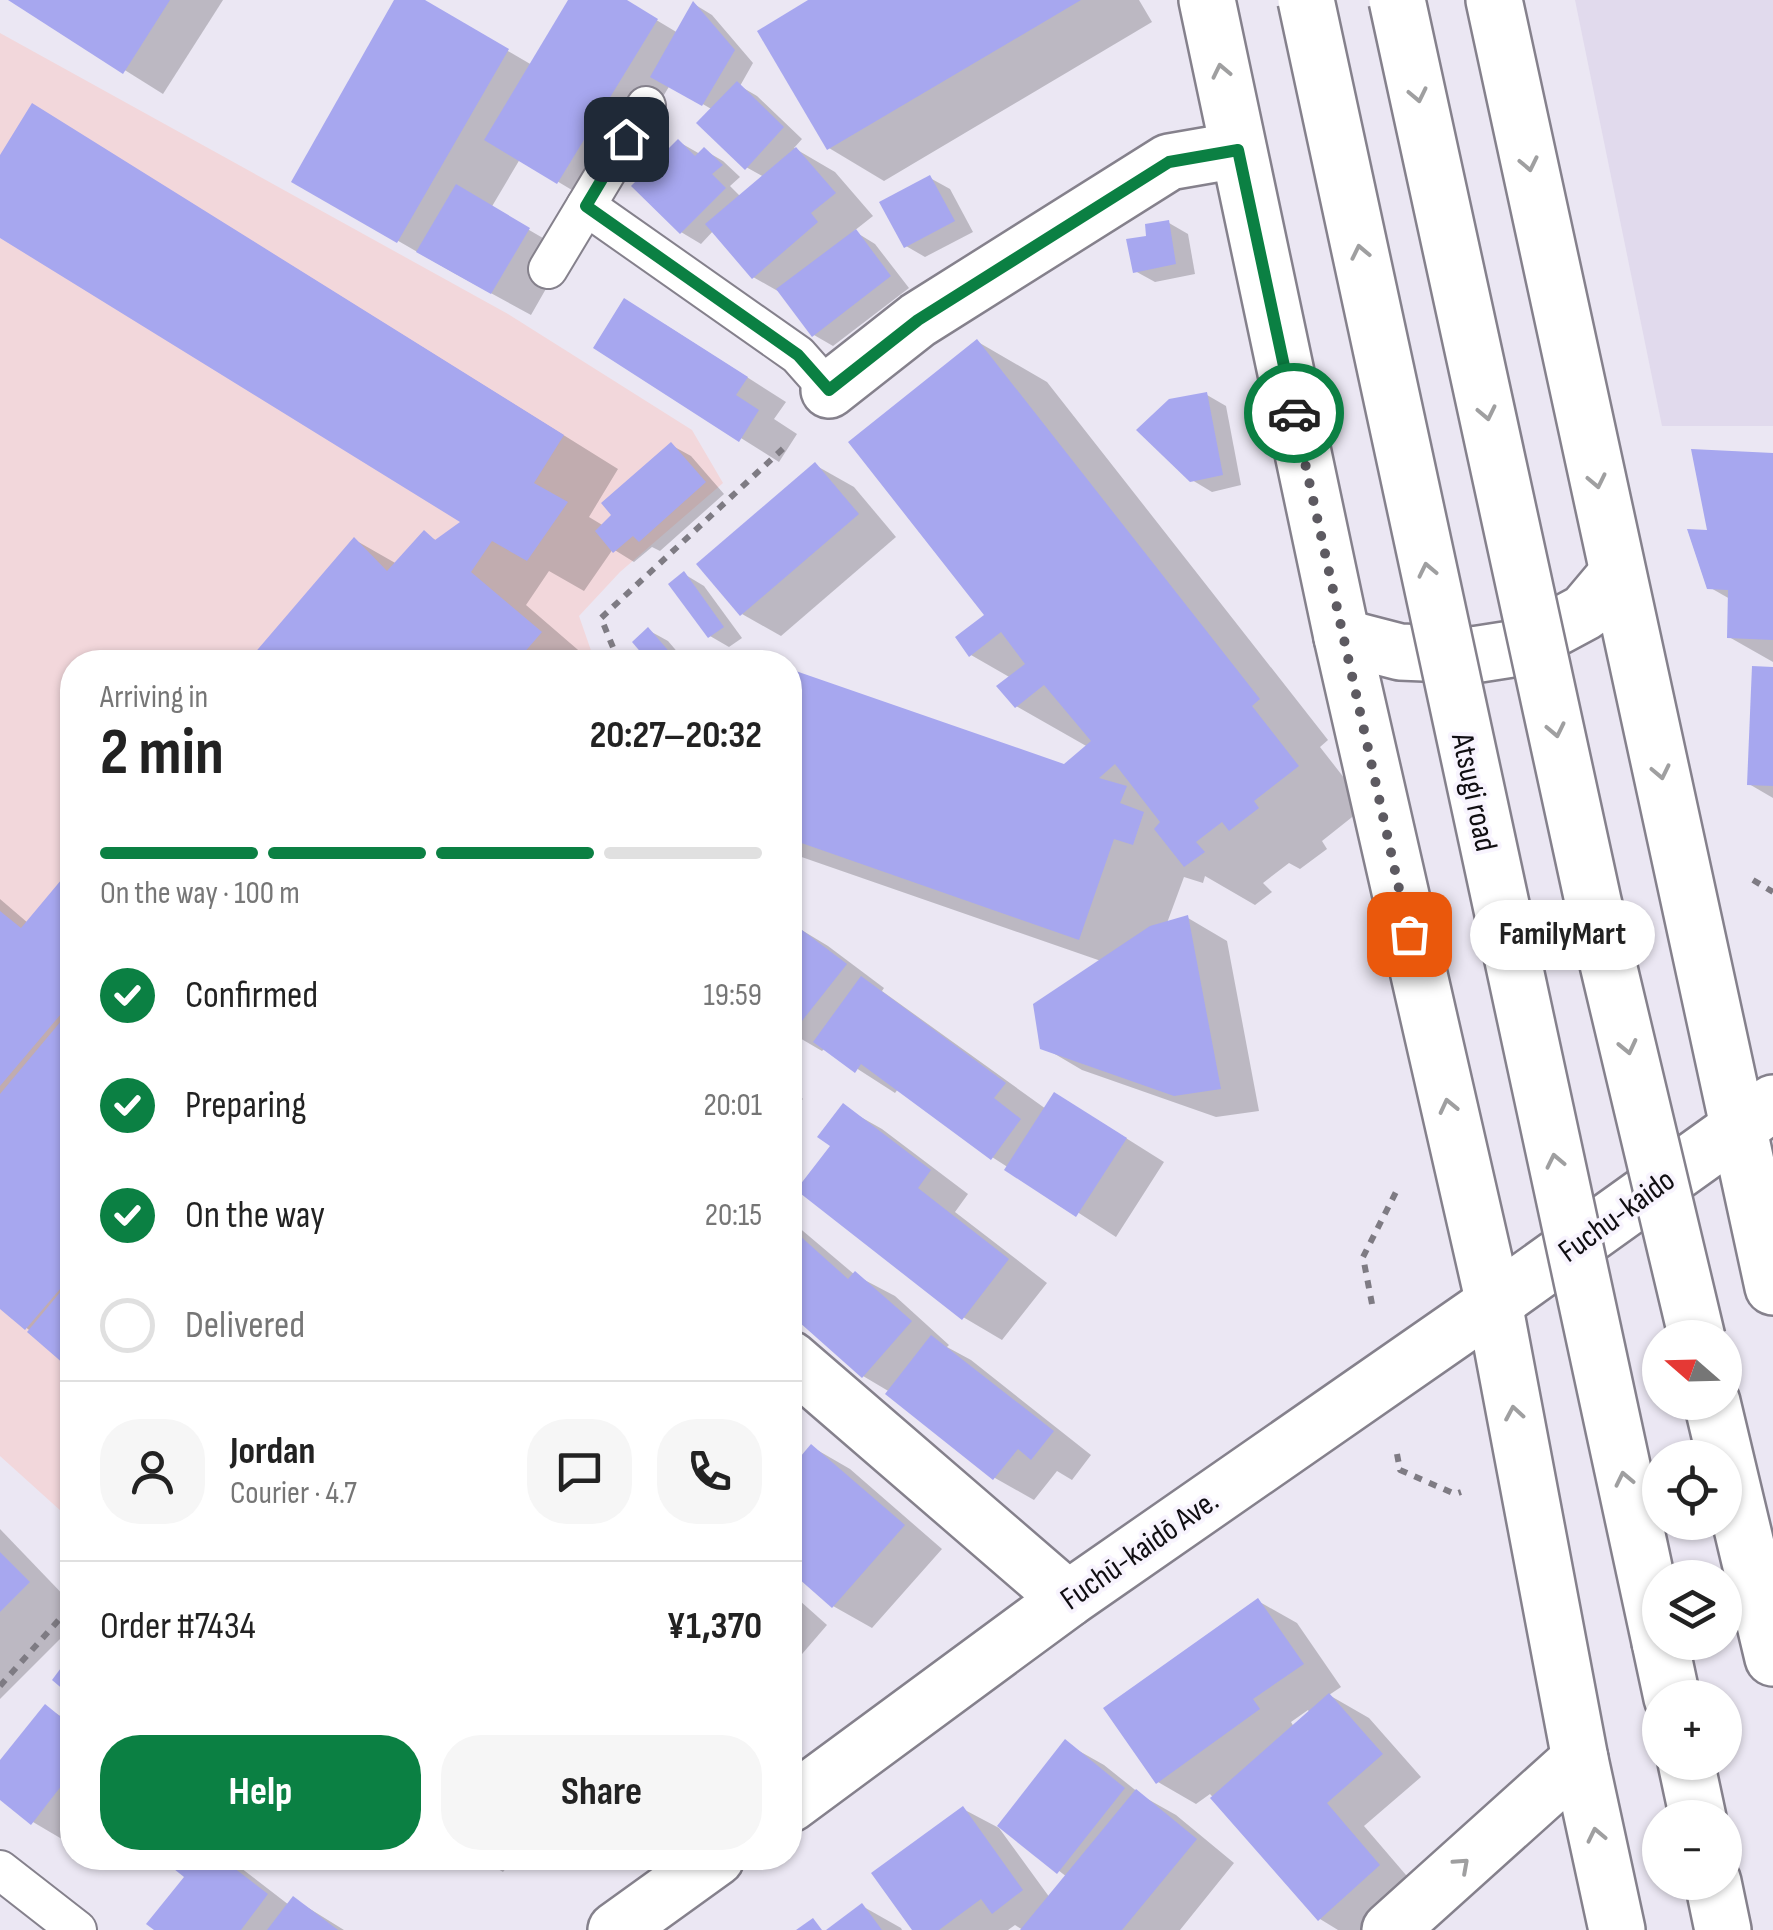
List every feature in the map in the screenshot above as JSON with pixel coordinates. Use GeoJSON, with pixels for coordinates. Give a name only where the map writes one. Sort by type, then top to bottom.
{"type":"FeatureCollection","features":[{"type":"Feature","properties":{"kind":"main road"},"geometry":{"type":"LineString","coordinates":[[1207,0],[1342,637],[1494,1303],[1580,1758],[1617,1930]]}},
{"type":"Feature","properties":{"kind":"main road","name":"Atsugi road"},"geometry":{"type":"LineString","coordinates":[[1306,0],[1642,1560]]}},
{"type":"Feature","properties":{"kind":"main road"},"geometry":{"type":"LineString","coordinates":[[1397,0],[1593,901],[1693,1320]]}},
{"type":"Feature","properties":{"kind":"main road"},"geometry":{"type":"LineString","coordinates":[[1494,0],[1617,574],[1756,1115],[1773,1287]]}},
{"type":"Feature","properties":{"kind":"main road"},"geometry":{"type":"LineString","coordinates":[[829,390],[918,320],[1169,162],[1238,150]]}},
{"type":"Feature","properties":{"kind":"main road"},"geometry":{"type":"LineString","coordinates":[[1342,637],[1400,652],[1473,655],[1518,648],[1585,612],[1617,574]]}},
{"type":"Feature","properties":{"kind":"main road","name":"Fuchu-kaido"},"geometry":{"type":"LineString","coordinates":[[1494,1303],[1756,1115]]}},
{"type":"Feature","properties":{"kind":"main road","name":"Fuchū-kaidō Ave."},"geometry":{"type":"LineString","coordinates":[[802,1792],[1068,1598],[1494,1303]]}},
{"type":"Feature","properties":{"kind":"main road"},"geometry":{"type":"LineString","coordinates":[[802,1368],[1068,1598]]}},
{"type":"Feature","properties":{"kind":"main road"},"geometry":{"type":"LineString","coordinates":[[1716,1420],[1773,1658]]}},
{"type":"Feature","properties":{"kind":"main road"},"geometry":{"type":"LineString","coordinates":[[1390,1930],[1580,1758]]}},
{"type":"Feature","properties":{"kind":"main road"},"geometry":{"type":"LineString","coordinates":[[616,1930],[699,1870]]}},
{"type":"Feature","properties":{"kind":"main road"},"geometry":{"type":"LineString","coordinates":[[1716,1900],[1723,1930]]}},
{"type":"Feature","properties":{"kind":"lane"},"geometry":{"type":"LineString","coordinates":[[548,270],[646,106]]}},
{"type":"Feature","properties":{"kind":"lane"},"geometry":{"type":"LineString","coordinates":[[586,206],[798,355],[829,390]]}},
{"type":"Feature","properties":{"kind":"lane"},"geometry":{"type":"LineString","coordinates":[[0,1870],[78,1930]]}},
{"type":"Feature","properties":{"kind":"path"},"geometry":{"type":"LineString","coordinates":[[614,650],[600,618],[741,489]]}},
{"type":"Feature","properties":{"kind":"path"},"geometry":{"type":"LineString","coordinates":[[1364,1257],[1396,1190]]}},
{"type":"Feature","properties":{"kind":"path"},"geometry":{"type":"LineString","coordinates":[[1400,1470],[1455,1494]]}},
{"type":"Feature","properties":{"kind":"path"},"geometry":{"type":"LineString","coordinates":[[0,1686],[60,1618]]}},
{"type":"Feature","properties":{"kind":"shaded area"},"geometry":{"type":"Polygon","coordinates":[[[1575,0],[1773,0],[1773,426],[1662,426],[1575,0]]]}},
{"type":"Feature","properties":{"kind":"shaded area"},"geometry":{"type":"Polygon","coordinates":[[[0,33],[508,314],[692,430],[723,483],[620,572],[579,616],[591,650],[60,650],[60,1510],[0,1456],[0,33]]]}},
{"type":"Feature","properties":{"kind":"building"},"geometry":{"type":"Polygon","coordinates":[[[8,0],[170,0],[123,74],[8,0]]]}},
{"type":"Feature","properties":{"kind":"building"},"geometry":{"type":"Polygon","coordinates":[[[394,0],[425,0],[509,49],[397,243],[291,182],[394,0]]]}},
{"type":"Feature","properties":{"kind":"building"},"geometry":{"type":"Polygon","coordinates":[[[568,0],[627,0],[658,19],[557,184],[484,140],[568,0]]]}},
{"type":"Feature","properties":{"kind":"building"},"geometry":{"type":"Polygon","coordinates":[[[808,0],[1081,0],[827,150],[757,31],[808,0]]]}},
{"type":"Feature","properties":{"kind":"building"},"geometry":{"type":"Polygon","coordinates":[[[693,1],[735,50],[702,106],[650,77],[693,1]]]}},
{"type":"Feature","properties":{"kind":"building"},"geometry":{"type":"Polygon","coordinates":[[[737,81],[784,127],[745,170],[696,123],[737,81]]]}},
{"type":"Feature","properties":{"kind":"building"},"geometry":{"type":"Polygon","coordinates":[[[32,103],[564,435],[534,483],[568,502],[527,561],[492,541],[471,572],[542,632],[526,650],[257,650],[354,537],[387,571],[424,530],[435,540],[460,522],[0,238],[0,155],[32,103]]]}},
{"type":"Feature","properties":{"kind":"building"},"geometry":{"type":"Polygon","coordinates":[[[678,139],[695,156],[704,147],[723,165],[712,174],[726,188],[680,234],[631,186],[678,139]]]}},
{"type":"Feature","properties":{"kind":"building"},"geometry":{"type":"Polygon","coordinates":[[[796,147],[836,193],[811,213],[818,222],[752,279],[705,224],[796,147]]]}},
{"type":"Feature","properties":{"kind":"building"},"geometry":{"type":"Polygon","coordinates":[[[930,175],[955,221],[904,248],[879,202],[930,175]]]}},
{"type":"Feature","properties":{"kind":"building"},"geometry":{"type":"Polygon","coordinates":[[[456,184],[530,228],[491,294],[416,252],[456,184]]]}},
{"type":"Feature","properties":{"kind":"building"},"geometry":{"type":"Polygon","coordinates":[[[1169,220],[1176,264],[1133,273],[1126,239],[1146,236],[1145,224],[1169,220]]]}},
{"type":"Feature","properties":{"kind":"building"},"geometry":{"type":"Polygon","coordinates":[[[856,229],[891,276],[812,337],[776,289],[856,229]]]}},
{"type":"Feature","properties":{"kind":"building"},"geometry":{"type":"Polygon","coordinates":[[[624,298],[748,377],[736,395],[759,410],[739,442],[593,348],[624,298]]]}},
{"type":"Feature","properties":{"kind":"building"},"geometry":{"type":"Polygon","coordinates":[[[977,339],[1260,699],[1252,706],[1299,766],[1254,801],[1259,808],[1229,831],[1222,822],[1196,842],[1205,852],[1184,867],[1154,829],[1160,822],[1115,764],[1099,778],[1127,786],[1120,803],[1144,812],[1133,845],[1114,839],[1079,940],[802,843],[802,673],[1064,764],[1091,741],[1044,685],[1015,708],[996,686],[1025,664],[1001,632],[969,657],[955,637],[984,615],[848,442],[977,339]]]}},
{"type":"Feature","properties":{"kind":"building"},"geometry":{"type":"Polygon","coordinates":[[[1207,392],[1223,475],[1190,482],[1136,430],[1169,399],[1207,392]]]}},
{"type":"Feature","properties":{"kind":"building"},"geometry":{"type":"Polygon","coordinates":[[[671,442],[706,482],[639,542],[633,536],[613,553],[595,531],[611,515],[601,503],[671,442]]]}},
{"type":"Feature","properties":{"kind":"building"},"geometry":{"type":"Polygon","coordinates":[[[1691,449],[1773,453],[1773,640],[1727,638],[1728,590],[1707,589],[1687,529],[1707,530],[1691,449]]]}},
{"type":"Feature","properties":{"kind":"building"},"geometry":{"type":"Polygon","coordinates":[[[815,462],[859,514],[740,616],[696,564],[815,462]]]}},
{"type":"Feature","properties":{"kind":"building"},"geometry":{"type":"Polygon","coordinates":[[[684,571],[724,627],[708,638],[668,584],[684,571]]]}},
{"type":"Feature","properties":{"kind":"building"},"geometry":{"type":"Polygon","coordinates":[[[648,627],[668,650],[639,650],[632,642],[648,627]]]}},
{"type":"Feature","properties":{"kind":"building"},"geometry":{"type":"Polygon","coordinates":[[[1752,666],[1773,667],[1773,786],[1747,785],[1752,666]]]}},
{"type":"Feature","properties":{"kind":"building"},"geometry":{"type":"Polygon","coordinates":[[[60,881],[60,1015],[0,1086],[0,911],[21,928],[60,881]]]}},
{"type":"Feature","properties":{"kind":"building"},"geometry":{"type":"Polygon","coordinates":[[[1188,915],[1221,1089],[1174,1096],[1040,1049],[1033,1004],[1150,926],[1188,915]]]}},
{"type":"Feature","properties":{"kind":"building"},"geometry":{"type":"Polygon","coordinates":[[[802,930],[847,964],[802,1021],[802,930]]]}},
{"type":"Feature","properties":{"kind":"building"},"geometry":{"type":"Polygon","coordinates":[[[861,976],[1006,1083],[994,1098],[1021,1119],[991,1160],[861,1064],[855,1073],[813,1042],[861,976]]]}},
{"type":"Feature","properties":{"kind":"building"},"geometry":{"type":"Polygon","coordinates":[[[60,1022],[60,1289],[25,1330],[0,1309],[0,1094],[60,1022]]]}},
{"type":"Feature","properties":{"kind":"building"},"geometry":{"type":"Polygon","coordinates":[[[1054,1092],[1127,1138],[1076,1217],[1004,1170],[1054,1092]]]}},
{"type":"Feature","properties":{"kind":"building"},"geometry":{"type":"Polygon","coordinates":[[[843,1103],[931,1170],[918,1188],[1009,1259],[962,1320],[802,1195],[802,1182],[830,1146],[817,1137],[843,1103]]]}},
{"type":"Feature","properties":{"kind":"building"},"geometry":{"type":"Polygon","coordinates":[[[802,1238],[848,1279],[855,1271],[912,1321],[862,1378],[802,1325],[802,1238]]]}},
{"type":"Feature","properties":{"kind":"building"},"geometry":{"type":"Polygon","coordinates":[[[60,1292],[60,1361],[27,1332],[60,1292]]]}},
{"type":"Feature","properties":{"kind":"building"},"geometry":{"type":"Polygon","coordinates":[[[931,1335],[1054,1431],[1031,1460],[1018,1449],[993,1480],[885,1394],[931,1335]]]}},
{"type":"Feature","properties":{"kind":"building"},"geometry":{"type":"Polygon","coordinates":[[[811,1444],[905,1525],[832,1608],[802,1582],[802,1455],[811,1444]]]}},
{"type":"Feature","properties":{"kind":"building"},"geometry":{"type":"Polygon","coordinates":[[[0,1552],[30,1582],[0,1612],[0,1552]]]}},
{"type":"Feature","properties":{"kind":"building"},"geometry":{"type":"Polygon","coordinates":[[[1258,1598],[1304,1664],[1253,1699],[1260,1709],[1156,1784],[1103,1708],[1258,1598]]]}},
{"type":"Feature","properties":{"kind":"building"},"geometry":{"type":"Polygon","coordinates":[[[60,1669],[60,1687],[52,1680],[60,1669]]]}},
{"type":"Feature","properties":{"kind":"building"},"geometry":{"type":"Polygon","coordinates":[[[1329,1693],[1383,1754],[1327,1803],[1380,1865],[1318,1921],[1210,1798],[1329,1693]]]}},
{"type":"Feature","properties":{"kind":"building"},"geometry":{"type":"Polygon","coordinates":[[[45,1704],[60,1716],[60,1788],[31,1825],[0,1800],[0,1760],[45,1704]]]}},
{"type":"Feature","properties":{"kind":"building"},"geometry":{"type":"Polygon","coordinates":[[[1065,1739],[1125,1788],[1057,1874],[997,1826],[1065,1739]]]}},
{"type":"Feature","properties":{"kind":"building"},"geometry":{"type":"Polygon","coordinates":[[[1136,1789],[1197,1839],[1122,1930],[1020,1930],[1136,1789]]]}},
{"type":"Feature","properties":{"kind":"building"},"geometry":{"type":"Polygon","coordinates":[[[963,1806],[1023,1890],[992,1914],[981,1899],[939,1930],[912,1930],[871,1873],[963,1806]]]}},
{"type":"Feature","properties":{"kind":"building"},"geometry":{"type":"Polygon","coordinates":[[[175,1870],[237,1870],[268,1894],[241,1930],[154,1930],[146,1924],[184,1877],[175,1870]]]}},
{"type":"Feature","properties":{"kind":"building"},"geometry":{"type":"Polygon","coordinates":[[[293,1896],[338,1930],[267,1930],[293,1896]]]}},
{"type":"Feature","properties":{"kind":"building"},"geometry":{"type":"Polygon","coordinates":[[[862,1903],[882,1930],[826,1930],[862,1903]]]}},
{"type":"Feature","properties":{"kind":"building"},"geometry":{"type":"Polygon","coordinates":[[[813,1918],[822,1930],[796,1930],[813,1918]]]}},
{"type":"Feature","properties":{"kind":"way so far"},"geometry":{"type":"LineString","coordinates":[[1294,413],[1409,934]]}},
{"type":"Feature","properties":{"kind":"place","name":"FamilyMart"},"geometry":{"type":"Point","coordinates":[1409,934]}},
{"type":"Feature","properties":{"kind":"route"},"geometry":{"type":"LineString","coordinates":[[626,139],[586,206],[798,355],[829,390],[918,320],[1169,162],[1238,150],[1294,413]]}}]}
